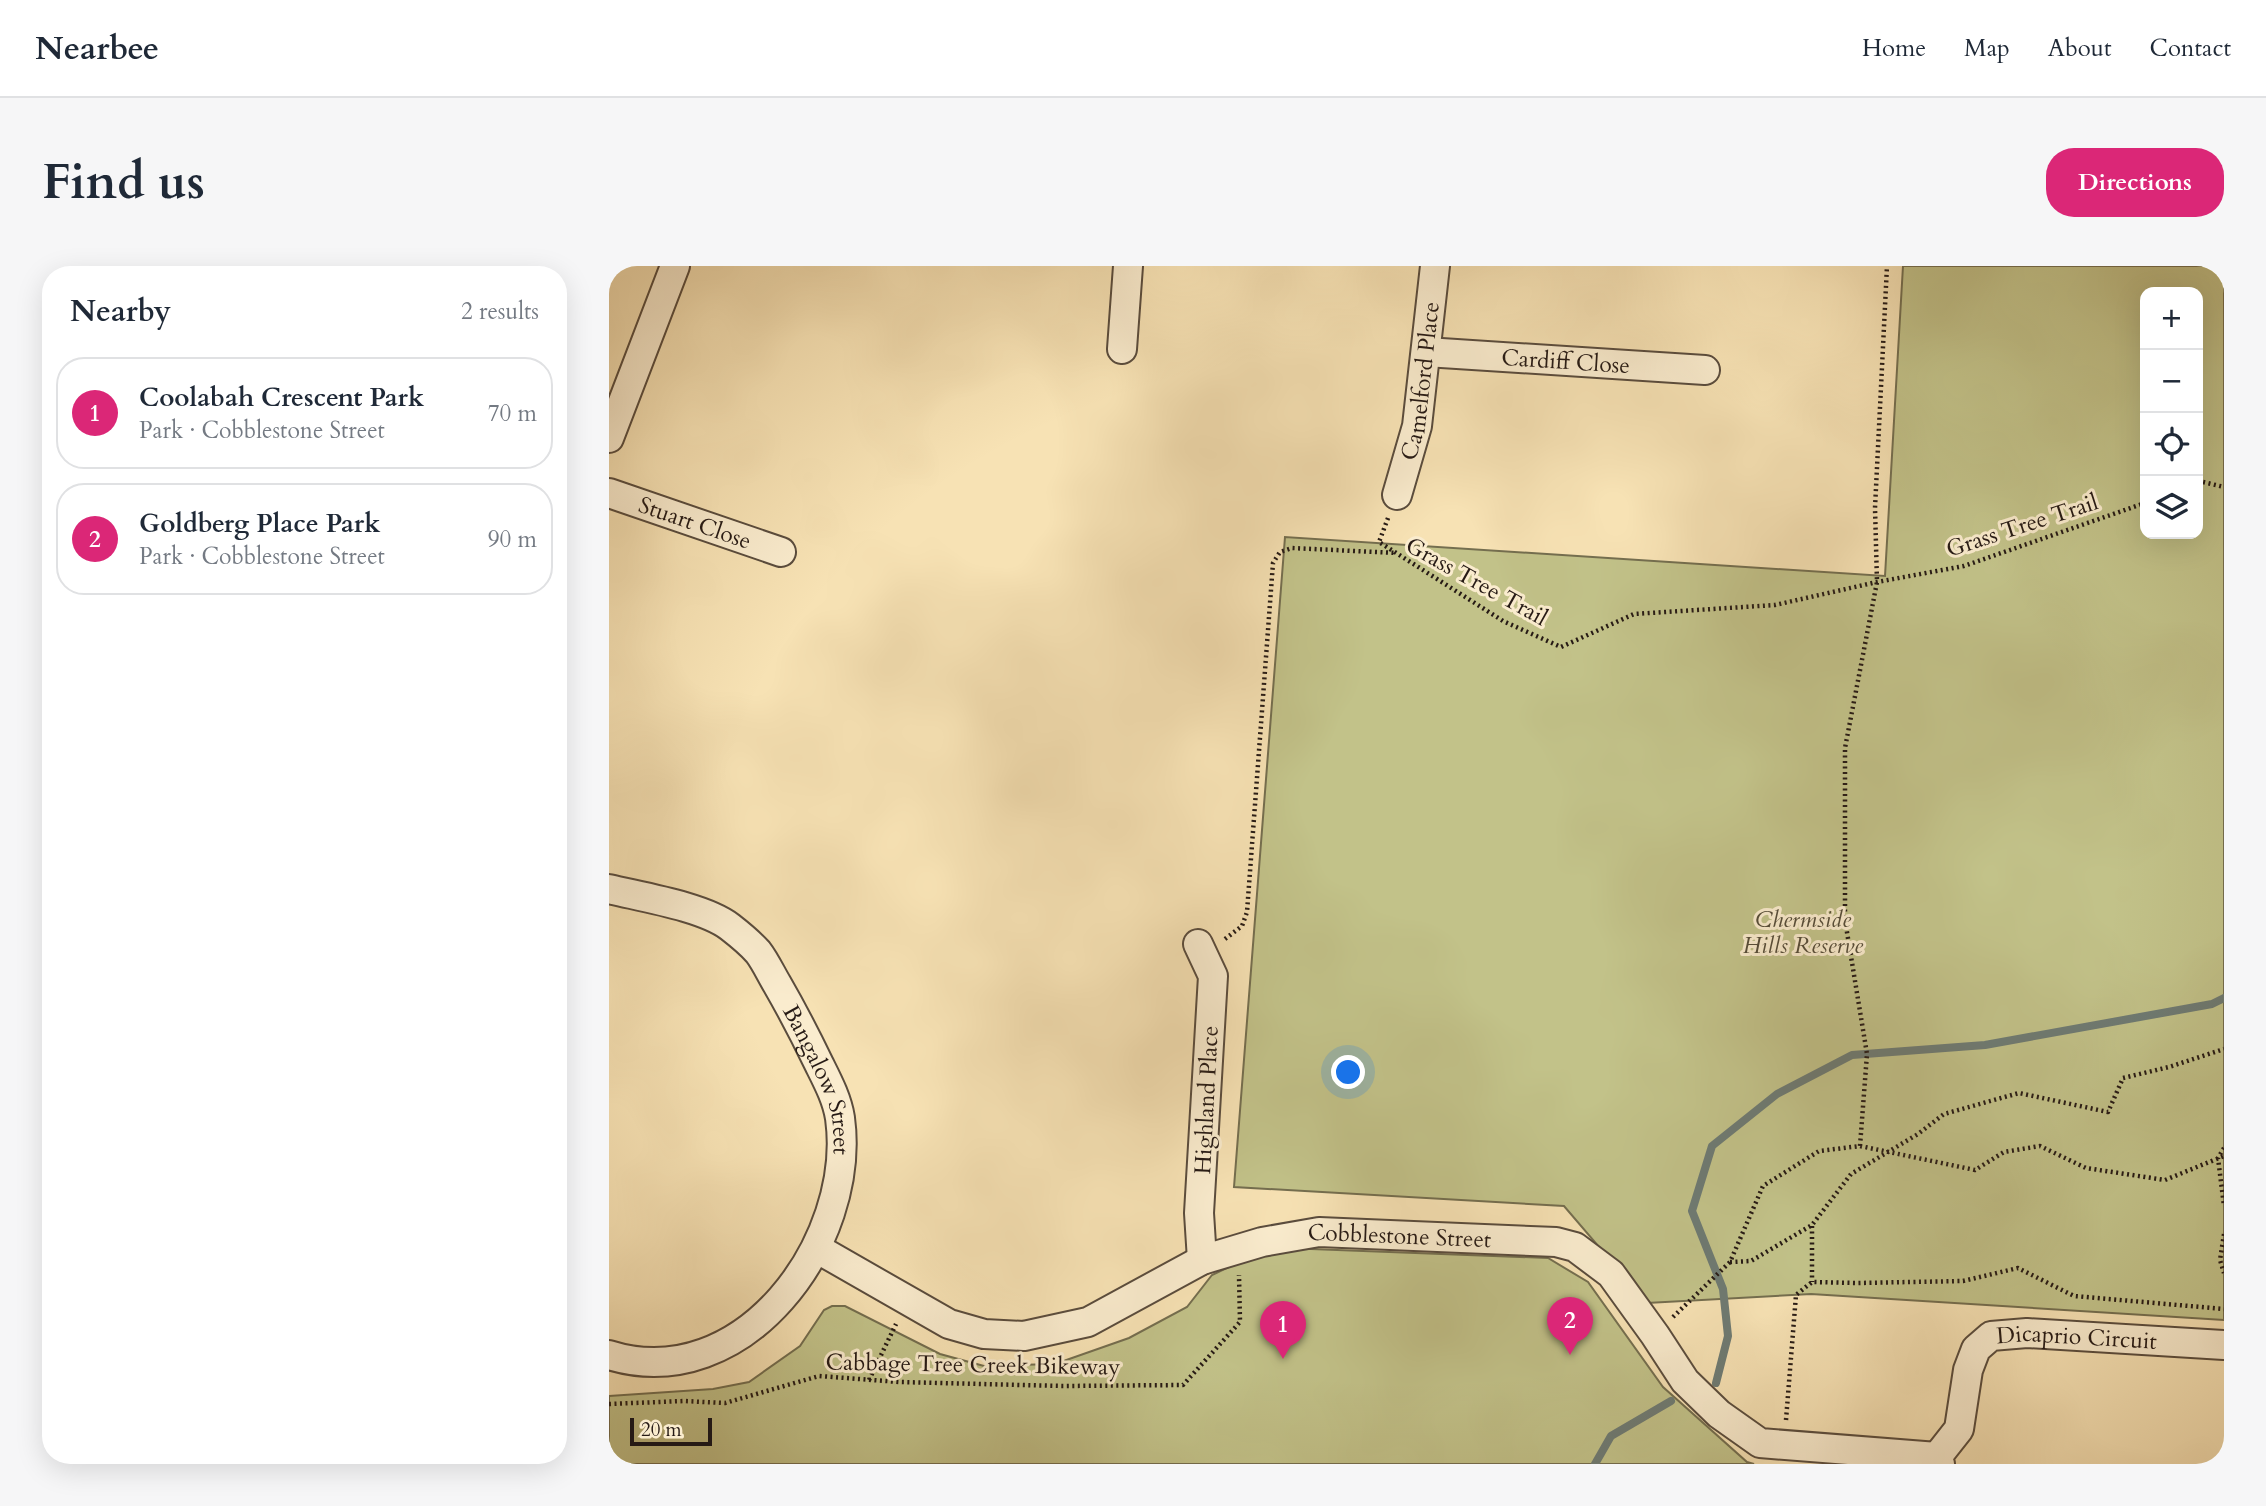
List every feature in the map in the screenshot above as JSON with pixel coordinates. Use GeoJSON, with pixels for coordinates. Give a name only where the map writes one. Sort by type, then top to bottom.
{"type":"FeatureCollection","features":[{"type":"Feature","properties":{"kind":"street"},"geometry":{"type":"LineString","coordinates":[[609,438],[675,266]]}},
{"type":"Feature","properties":{"kind":"street"},"geometry":{"type":"LineString","coordinates":[[1122,349],[1128,266]]}},
{"type":"Feature","properties":{"kind":"street","name":"Camelford Place"},"geometry":{"type":"LineString","coordinates":[[1397,495],[1417,426],[1435,266]]}},
{"type":"Feature","properties":{"kind":"street","name":"Cardiff Close"},"geometry":{"type":"LineString","coordinates":[[1426,352],[1705,370]]}},
{"type":"Feature","properties":{"kind":"street","name":"Stuart Close"},"geometry":{"type":"LineString","coordinates":[[609,493],[781,552]]}},
{"type":"Feature","properties":{"kind":"street","name":"Bangalow Street"},"geometry":{"type":"LineString","coordinates":[[609,888],[696,911],[728,925],[758,952],[800,1023],[836,1098],[841,1139],[838,1179],[831,1214],[816,1248],[791,1286],[764,1318],[742,1335],[691,1359],[644,1363],[609,1355]]}},
{"type":"Feature","properties":{"kind":"street","name":"Highland Place"},"geometry":{"type":"LineString","coordinates":[[1201,950],[1213,975],[1199,1213],[1202,1260]]}},
{"type":"Feature","properties":{"kind":"street","name":"Cobblestone Street"},"geometry":{"type":"LineString","coordinates":[[816,1248],[949,1324],[984,1334],[1024,1336],[1088,1322],[1202,1260],[1262,1242],[1319,1232],[1556,1242],[1575,1247],[1611,1274],[1685,1381],[1719,1414],[1760,1444],[1938,1461]]}},
{"type":"Feature","properties":{"kind":"street","name":"Dicaprio Circuit"},"geometry":{"type":"LineString","coordinates":[[1938,1461],[1959,1429],[1968,1370],[1976,1349],[1991,1336],[2027,1333],[2224,1345]]}},
{"type":"Feature","properties":{"kind":"path"},"geometry":{"type":"LineString","coordinates":[[1860,1146],[1867,1054],[1845,920],[1845,748],[1877,582],[1875,508],[1887,266]]}},
{"type":"Feature","properties":{"kind":"path"},"geometry":{"type":"LineString","coordinates":[[2203,482],[2224,486]]}},
{"type":"Feature","properties":{"kind":"path"},"geometry":{"type":"LineString","coordinates":[[1397,495],[1379,542],[1398,553]]}},
{"type":"Feature","properties":{"kind":"path","name":"Grass Tree Trail"},"geometry":{"type":"LineString","coordinates":[[1201,950],[1242,926],[1247,912],[1273,564],[1280,552],[1292,548],[1398,553],[1503,621],[1562,647],[1633,614],[1775,605],[1964,566],[2140,505]]}},
{"type":"Feature","properties":{"kind":"path"},"geometry":{"type":"LineString","coordinates":[[1730,1262],[1751,1261],[1812,1225],[1851,1174],[1918,1134],[1944,1114],[2019,1093],[2108,1112],[2123,1078],[2169,1067],[2224,1049]]}},
{"type":"Feature","properties":{"kind":"path"},"geometry":{"type":"LineString","coordinates":[[1655,1335],[1730,1262],[1763,1186],[1819,1151],[1860,1146],[1975,1170],[2004,1153],[2040,1146],[2086,1168],[2165,1180],[2224,1156]]}},
{"type":"Feature","properties":{"kind":"path"},"geometry":{"type":"LineString","coordinates":[[2224,1148],[2218,1158],[2224,1206]]}},
{"type":"Feature","properties":{"kind":"path"},"geometry":{"type":"LineString","coordinates":[[1812,1225],[1812,1282]]}},
{"type":"Feature","properties":{"kind":"path"},"geometry":{"type":"LineString","coordinates":[[2224,1234],[2220,1259],[2224,1273]]}},
{"type":"Feature","properties":{"kind":"path","name":"Cabbage Tree Creek Bikeway"},"geometry":{"type":"LineString","coordinates":[[609,1404],[684,1401],[725,1403],[819,1376],[1063,1386],[1183,1385],[1240,1322],[1238,1249]]}},
{"type":"Feature","properties":{"kind":"path"},"geometry":{"type":"LineString","coordinates":[[1785,1445],[1795,1295],[1812,1282],[1963,1281],[2018,1268],[2074,1296],[2224,1309]]}},
{"type":"Feature","properties":{"kind":"path"},"geometry":{"type":"LineString","coordinates":[[869,1380],[896,1323]]}},
{"type":"Feature","properties":{"kind":"green space","name":"Chermside Hills Reserve"},"geometry":{"type":"Polygon","coordinates":[[[1903,266],[2224,266],[2224,1320],[1811,1294],[1647,1303],[1564,1206],[1234,1187],[1285,537],[1885,576],[1903,266]]]}},
{"type":"Feature","properties":{"kind":"green space"},"geometry":{"type":"Polygon","coordinates":[[[1285,1248],[1548,1258],[1588,1282],[1663,1387],[1747,1462],[1754,1464],[609,1464],[609,1396],[713,1389],[749,1382],[800,1346],[824,1310],[832,1306],[845,1306],[940,1354],[984,1366],[1055,1364],[1129,1338],[1187,1307],[1212,1275],[1248,1258],[1285,1248]]]}},
{"type":"Feature","properties":{"kind":"waterway"},"geometry":{"type":"LineString","coordinates":[[1716,1383],[1728,1336],[1723,1289],[1692,1211],[1712,1146],[1777,1094],[1852,1055],[1985,1045],[2212,1004],[2224,998]]}},
{"type":"Feature","properties":{"kind":"waterway"},"geometry":{"type":"LineString","coordinates":[[1595,1464],[1611,1436],[1671,1401]]}},
{"type":"Feature","properties":{"kind":"place","name":"Goldberg Place Park"},"geometry":{"type":"Point","coordinates":[1570,1355]}},
{"type":"Feature","properties":{"kind":"place","name":"Coolabah Crescent Park"},"geometry":{"type":"Point","coordinates":[1283,1359]}}]}
